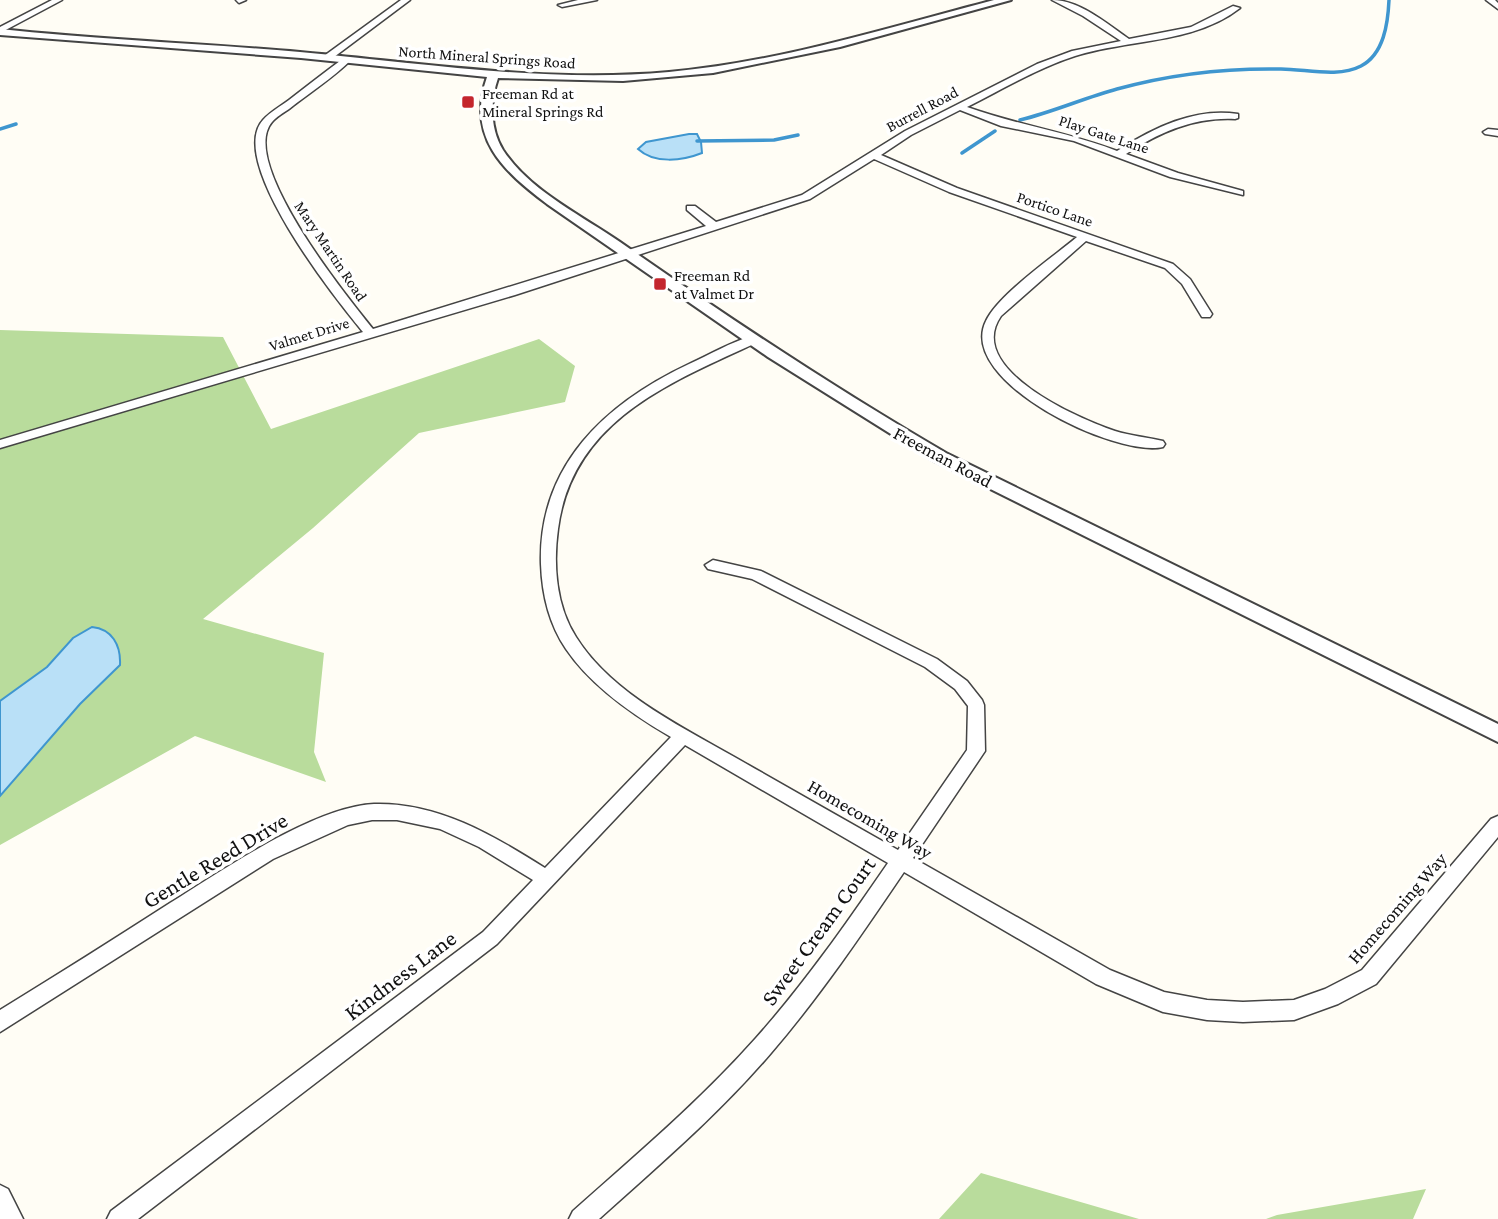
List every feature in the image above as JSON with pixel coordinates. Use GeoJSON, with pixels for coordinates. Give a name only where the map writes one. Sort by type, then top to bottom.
{"type":"FeatureCollection","features":[{"type":"Feature","properties":{"kind":"street"},"geometry":{"type":"LineString","coordinates":[[0,31],[58,0]]}},
{"type":"Feature","properties":{"kind":"street"},"geometry":{"type":"LineString","coordinates":[[327,58],[406,0]]}},
{"type":"Feature","properties":{"kind":"street"},"geometry":{"type":"LineString","coordinates":[[562,5],[593,0]]}},
{"type":"Feature","properties":{"kind":"street","name":"North Mineral Springs Road"},"geometry":{"type":"LineString","coordinates":[[0,31],[96,43],[327,58],[493,76],[613,79],[715,69],[790,54],[1006,0]]}},
{"type":"Feature","properties":{"kind":"street"},"geometry":{"type":"LineString","coordinates":[[1056,0],[1086,14],[1129,43]]}},
{"type":"Feature","properties":{"kind":"street"},"geometry":{"type":"LineString","coordinates":[[1490,0],[1498,6]]}},
{"type":"Feature","properties":{"kind":"street","name":"Burrell Road"},"geometry":{"type":"LineString","coordinates":[[628,254],[806,197],[908,133],[1062,57],[1194,29],[1236,8]]}},
{"type":"Feature","properties":{"kind":"street","name":"Mary Martin Road"},"geometry":{"type":"LineString","coordinates":[[347,60],[266,122],[258,135],[257,144],[272,188],[295,231],[370,334]]}},
{"type":"Feature","properties":{"kind":"street","name":"Freeman Road"},"geometry":{"type":"LineString","coordinates":[[493,76],[488,87],[488,130],[505,160],[539,191],[752,340],[869,416],[940,457],[1498,734]]}},
{"type":"Feature","properties":{"kind":"street","name":"Play Gate Lane"},"geometry":{"type":"LineString","coordinates":[[960,107],[1004,124],[1077,139],[1198,183],[1239,193]]}},
{"type":"Feature","properties":{"kind":"street"},"geometry":{"type":"LineString","coordinates":[[1119,154],[1152,133],[1170,126],[1212,116],[1235,116]]}},
{"type":"Feature","properties":{"kind":"street","name":"Portico Lane"},"geometry":{"type":"LineString","coordinates":[[873,155],[953,190],[1178,271],[1188,281],[1193,295],[1206,314]]}},
{"type":"Feature","properties":{"kind":"street"},"geometry":{"type":"LineString","coordinates":[[691,208],[715,227]]}},
{"type":"Feature","properties":{"kind":"street"},"geometry":{"type":"LineString","coordinates":[[1085,236],[1008,302],[992,320],[986,334],[988,350],[999,369],[1014,384],[1043,402],[1125,439],[1158,444]]}},
{"type":"Feature","properties":{"kind":"street","name":"Valmet Drive"},"geometry":{"type":"LineString","coordinates":[[0,444],[628,254]]}},
{"type":"Feature","properties":{"kind":"street","name":"Homecoming Way"},"geometry":{"type":"LineString","coordinates":[[752,340],[672,377],[617,414],[592,439],[573,464],[556,501],[548,558],[551,600],[570,643],[601,679],[650,717],[1103,977],[1163,1002],[1207,1010],[1243,1013],[1294,1010],[1331,998],[1369,977],[1498,824]]}},
{"type":"Feature","properties":{"kind":"street","name":"Sweet Cream Court"},"geometry":{"type":"LineString","coordinates":[[581,1219],[691,1122],[763,1046],[830,964],[976,751],[976,705],[961,685],[931,663],[756,575],[713,565]]}},
{"type":"Feature","properties":{"kind":"street","name":"Kindness Lane"},"geometry":{"type":"LineString","coordinates":[[118,1219],[490,938],[682,737]]}},
{"type":"Feature","properties":{"kind":"street","name":"Gentle Reed Drive"},"geometry":{"type":"LineString","coordinates":[[0,1022],[266,853],[312,831],[371,812],[428,817],[477,835],[546,879]]}},
{"type":"Feature","properties":{"kind":"street"},"geometry":{"type":"LineString","coordinates":[[0,1198],[10,1219]]}},
{"type":"Feature","properties":{"kind":"green space"},"geometry":{"type":"Polygon","coordinates":[[[0,330],[223,337],[271,429],[539,339],[575,366],[565,402],[419,433],[313,528],[203,619],[324,653],[314,752],[326,782],[195,736],[0,845],[0,796],[80,704],[92,627],[73,638],[47,667],[0,701],[0,330]]]}},
{"type":"Feature","properties":{"kind":"green space"},"geometry":{"type":"Polygon","coordinates":[[[981,1173],[1139,1219],[939,1219],[981,1173]]]}},
{"type":"Feature","properties":{"kind":"green space"},"geometry":{"type":"Polygon","coordinates":[[[1426,1189],[1413,1219],[1266,1219],[1277,1215],[1426,1189]]]}},
{"type":"Feature","properties":{"kind":"water"},"geometry":{"type":"Polygon","coordinates":[[[697,134],[702,153],[668,160],[652,157],[638,149],[646,142],[697,134]]]}},
{"type":"Feature","properties":{"kind":"water"},"geometry":{"type":"Polygon","coordinates":[[[92,627],[105,631],[114,639],[119,651],[120,665],[80,704],[0,796],[0,701],[47,667],[73,638],[92,627]]]}},
{"type":"Feature","properties":{"kind":"waterway"},"geometry":{"type":"LineString","coordinates":[[1020,120],[1117,89],[1178,76],[1240,70],[1352,70],[1369,61],[1380,46],[1386,28],[1389,0]]}},
{"type":"Feature","properties":{"kind":"waterway"},"geometry":{"type":"LineString","coordinates":[[0,129],[16,124]]}},
{"type":"Feature","properties":{"kind":"waterway"},"geometry":{"type":"LineString","coordinates":[[962,153],[995,131]]}},
{"type":"Feature","properties":{"kind":"waterway"},"geometry":{"type":"LineString","coordinates":[[697,141],[774,140],[798,135]]}},
{"type":"Feature","properties":{"kind":"place","name":"Freeman Rd at Mineral Springs Rd"},"geometry":{"type":"Point","coordinates":[468,102]}},
{"type":"Feature","properties":{"kind":"place","name":"Freeman Rd at Valmet Dr"},"geometry":{"type":"Point","coordinates":[660,284]}}]}
